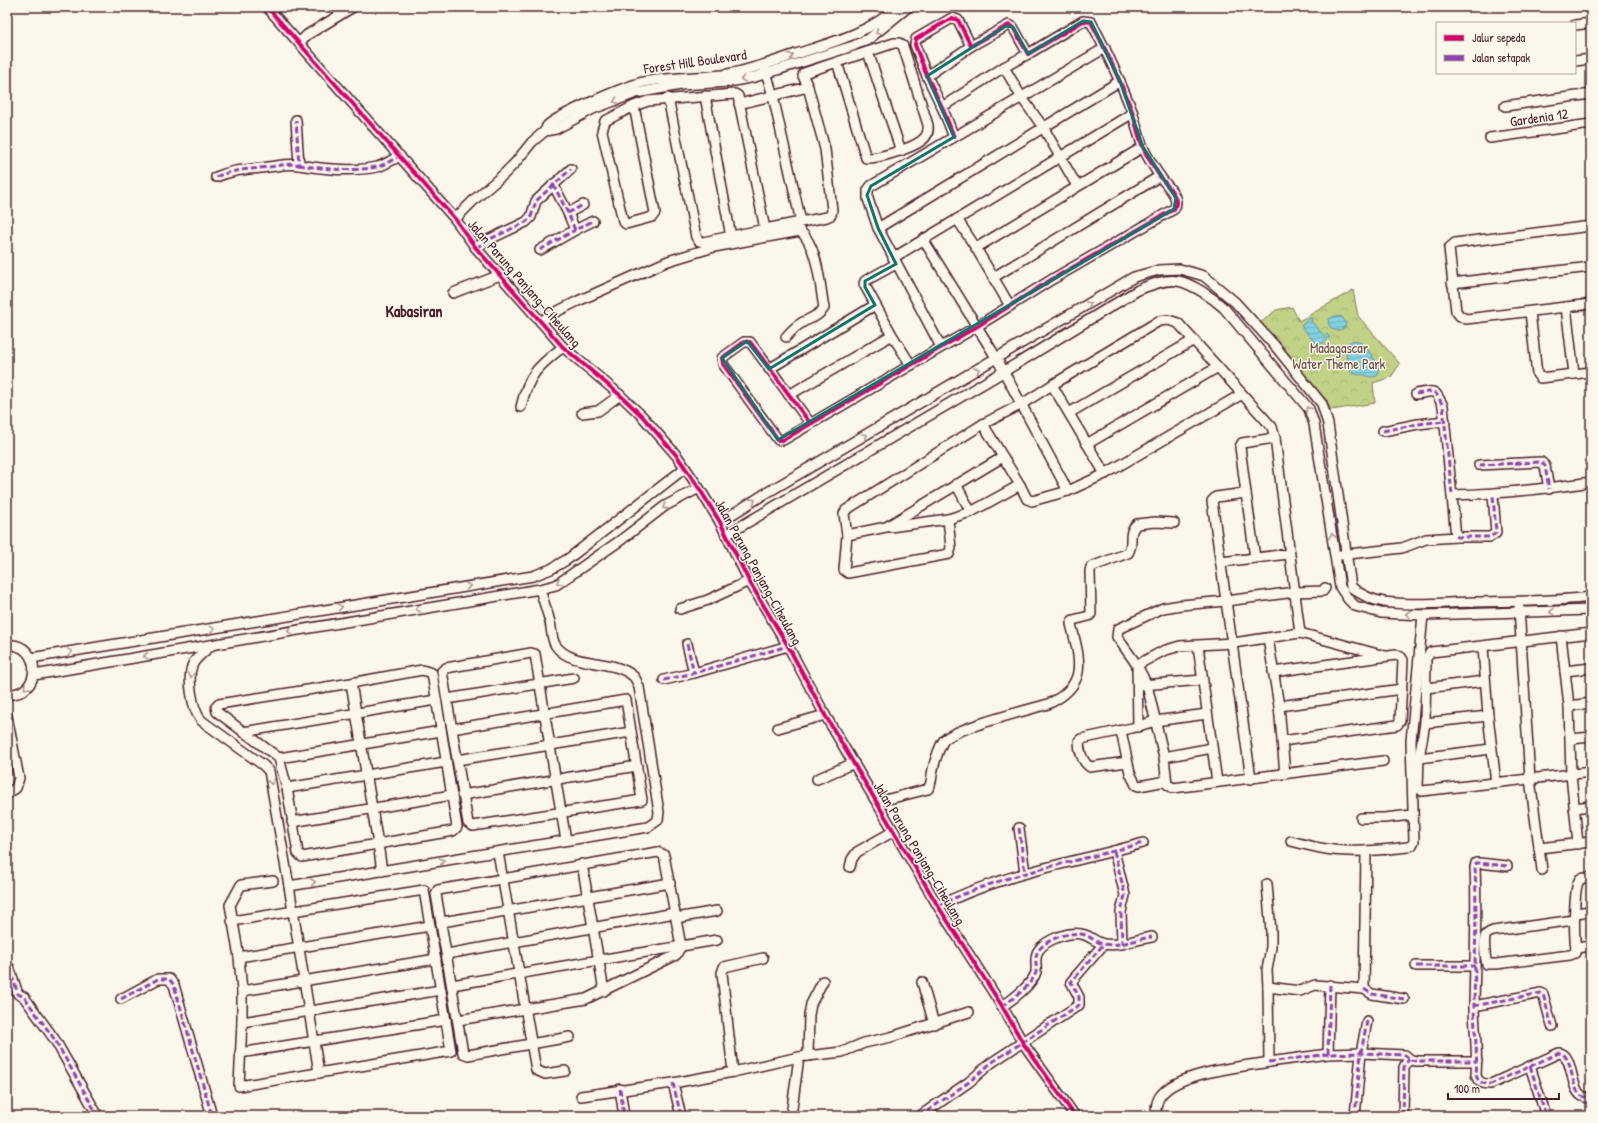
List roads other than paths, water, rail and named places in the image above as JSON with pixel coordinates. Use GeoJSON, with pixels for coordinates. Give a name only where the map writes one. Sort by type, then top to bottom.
{"type":"FeatureCollection","features":[{"type":"Feature","properties":{"kind":"street","name":"Jalan Parung Panjang–Ciheulang"},"geometry":{"type":"LineString","coordinates":[[267,7],[455,219],[476,248],[563,347],[620,395],[642,416],[677,456],[720,522],[749,581],[788,646],[825,715],[938,906],[1002,1006],[1022,1043],[1075,1116]]}},
{"type":"Feature","properties":{"kind":"street"},"geometry":{"type":"LineString","coordinates":[[299,43],[307,35],[353,7]]}},
{"type":"Feature","properties":{"kind":"street","name":"Forest Hill Boulevard"},"geometry":{"type":"LineString","coordinates":[[766,70],[866,29],[881,20],[897,7]]}},
{"type":"Feature","properties":{"kind":"street"},"geometry":{"type":"LineString","coordinates":[[455,219],[515,162],[532,142],[545,132],[556,129],[593,109],[636,93],[680,85],[729,82],[766,70],[853,46],[870,38],[908,7]]}},
{"type":"Feature","properties":{"kind":"street"},"geometry":{"type":"LineString","coordinates":[[954,137],[927,76],[915,45],[916,39],[952,18],[955,18],[958,20],[972,46]]}},
{"type":"Feature","properties":{"kind":"street"},"geometry":{"type":"LineString","coordinates":[[810,423],[750,342],[747,341],[722,358],[723,364],[778,440],[782,440],[976,327],[1051,280],[1174,209],[1176,205],[1176,198],[1160,176],[1143,147],[1133,113],[1120,81],[1091,22],[1082,21],[1004,67],[942,107]]}},
{"type":"Feature","properties":{"kind":"street"},"geometry":{"type":"LineString","coordinates":[[1576,25],[1591,23]]}},
{"type":"Feature","properties":{"kind":"street"},"geometry":{"type":"LineString","coordinates":[[927,76],[972,46],[1009,26],[1013,27],[1028,54]]}},
{"type":"Feature","properties":{"kind":"street"},"geometry":{"type":"LineString","coordinates":[[668,98],[696,237],[699,241],[703,242],[731,237],[827,217],[831,215],[832,210],[825,149],[808,86],[803,76],[804,73],[836,62],[868,52],[894,43],[899,44],[903,46],[929,132],[922,141],[901,151],[866,158],[836,62]]}},
{"type":"Feature","properties":{"kind":"street"},"geometry":{"type":"LineString","coordinates":[[941,347],[878,228],[868,199],[868,190],[871,186],[1105,48]]}},
{"type":"Feature","properties":{"kind":"street"},"geometry":{"type":"LineString","coordinates":[[868,52],[901,151]]}},
{"type":"Feature","properties":{"kind":"street"},"geometry":{"type":"LineString","coordinates":[[1576,61],[1591,59]]}},
{"type":"Feature","properties":{"kind":"street"},"geometry":{"type":"LineString","coordinates":[[1004,67],[1077,186]]}},
{"type":"Feature","properties":{"kind":"street"},"geometry":{"type":"LineString","coordinates":[[766,70],[801,222]]}},
{"type":"Feature","properties":{"kind":"street"},"geometry":{"type":"LineString","coordinates":[[878,228],[1120,81]]}},
{"type":"Feature","properties":{"kind":"street"},"geometry":{"type":"LineString","coordinates":[[739,104],[808,86]]}},
{"type":"Feature","properties":{"kind":"street"},"geometry":{"type":"LineString","coordinates":[[634,106],[656,214],[652,217],[626,224],[623,221],[602,131],[605,121],[634,106],[648,101],[668,98],[735,94],[738,96],[765,229]]}},
{"type":"Feature","properties":{"kind":"street"},"geometry":{"type":"LineString","coordinates":[[1505,106],[1591,94]]}},
{"type":"Feature","properties":{"kind":"street"},"geometry":{"type":"LineString","coordinates":[[705,96],[731,237]]}},
{"type":"Feature","properties":{"kind":"street"},"geometry":{"type":"LineString","coordinates":[[910,365],[865,287],[865,281],[895,261],[923,239],[1133,113]]}},
{"type":"Feature","properties":{"kind":"street"},"geometry":{"type":"LineString","coordinates":[[296,120],[298,165]]}},
{"type":"Feature","properties":{"kind":"street","name":"Gardenia 12"},"geometry":{"type":"LineString","coordinates":[[1490,138],[1591,124]]}},
{"type":"Feature","properties":{"kind":"street"},"geometry":{"type":"LineString","coordinates":[[976,248],[1143,147]]}},
{"type":"Feature","properties":{"kind":"street"},"geometry":{"type":"LineString","coordinates":[[216,177],[238,169],[266,168],[286,164],[324,169],[369,168],[379,166],[400,156]]}},
{"type":"Feature","properties":{"kind":"street"},"geometry":{"type":"LineString","coordinates":[[476,248],[488,240],[526,222],[531,217],[536,201],[571,169]]}},
{"type":"Feature","properties":{"kind":"street"},"geometry":{"type":"LineString","coordinates":[[994,277],[1160,176]]}},
{"type":"Feature","properties":{"kind":"street"},"geometry":{"type":"LineString","coordinates":[[553,184],[575,230]]}},
{"type":"Feature","properties":{"kind":"street"},"geometry":{"type":"LineString","coordinates":[[568,213],[583,205]]}},
{"type":"Feature","properties":{"kind":"street"},"geometry":{"type":"LineString","coordinates":[[957,219],[994,277],[1010,306]]}},
{"type":"Feature","properties":{"kind":"street"},"geometry":{"type":"LineString","coordinates":[[540,250],[594,221]]}},
{"type":"Feature","properties":{"kind":"street"},"geometry":{"type":"LineString","coordinates":[[1591,226],[1455,243],[1449,248],[1456,311],[1460,316],[1466,319],[1591,304]]}},
{"type":"Feature","properties":{"kind":"street"},"geometry":{"type":"LineString","coordinates":[[541,322],[550,315],[668,261],[714,247],[800,231],[809,243],[816,264],[824,308],[817,316],[796,327],[786,337]]}},
{"type":"Feature","properties":{"kind":"street"},"geometry":{"type":"LineString","coordinates":[[923,239],[997,359],[1068,491]]}},
{"type":"Feature","properties":{"kind":"street"},"geometry":{"type":"LineString","coordinates":[[1452,283],[1591,267]]}},
{"type":"Feature","properties":{"kind":"street"},"geometry":{"type":"LineString","coordinates":[[720,522],[763,494],[997,359],[1134,277],[1159,270],[1180,269],[1204,276],[1222,289],[1275,346],[1322,404],[1328,424],[1345,554],[1351,587]]}},
{"type":"Feature","properties":{"kind":"street"},"geometry":{"type":"LineString","coordinates":[[453,293],[500,275]]}},
{"type":"Feature","properties":{"kind":"street"},"geometry":{"type":"LineString","coordinates":[[726,535],[1003,372],[1138,290],[1156,283],[1178,281],[1202,291],[1224,308],[1309,409],[1314,424],[1340,588],[1355,606],[1381,613],[1423,615],[1591,610]]}},
{"type":"Feature","properties":{"kind":"street"},"geometry":{"type":"LineString","coordinates":[[769,368],[875,305]]}},
{"type":"Feature","properties":{"kind":"street"},"geometry":{"type":"LineString","coordinates":[[1566,307],[1574,374]]}},
{"type":"Feature","properties":{"kind":"street"},"geometry":{"type":"LineString","coordinates":[[1530,312],[1537,374],[1540,378],[1591,372]]}},
{"type":"Feature","properties":{"kind":"street"},"geometry":{"type":"LineString","coordinates":[[948,519],[951,548],[949,554],[848,573],[844,570],[847,535],[844,514],[846,510],[983,424],[1022,404],[1159,321],[1168,320],[1178,323],[1272,427],[1275,438],[1300,633]]}},
{"type":"Feature","properties":{"kind":"street"},"geometry":{"type":"LineString","coordinates":[[789,395],[892,335]]}},
{"type":"Feature","properties":{"kind":"street"},"geometry":{"type":"LineString","coordinates":[[1069,413],[1194,340]]}},
{"type":"Feature","properties":{"kind":"street"},"geometry":{"type":"LineString","coordinates":[[521,407],[527,388],[536,371],[542,363],[563,347]]}},
{"type":"Feature","properties":{"kind":"street"},"geometry":{"type":"LineString","coordinates":[[1087,444],[1218,367]]}},
{"type":"Feature","properties":{"kind":"street"},"geometry":{"type":"LineString","coordinates":[[1052,385],[1105,474]]}},
{"type":"Feature","properties":{"kind":"street"},"geometry":{"type":"LineString","coordinates":[[1416,394],[1434,391],[1437,393],[1443,406],[1456,538]]}},
{"type":"Feature","properties":{"kind":"street"},"geometry":{"type":"LineString","coordinates":[[983,424],[1027,499],[1030,501],[1068,491],[1105,474],[1242,394]]}},
{"type":"Feature","properties":{"kind":"street"},"geometry":{"type":"LineString","coordinates":[[582,413],[598,411],[620,395]]}},
{"type":"Feature","properties":{"kind":"street"},"geometry":{"type":"LineString","coordinates":[[1383,431],[1418,424],[1445,421]]}},
{"type":"Feature","properties":{"kind":"street"},"geometry":{"type":"LineString","coordinates":[[1255,558],[1240,445],[1242,443],[1275,438]]}},
{"type":"Feature","properties":{"kind":"street"},"geometry":{"type":"LineString","coordinates":[[886,527],[1003,457]]}},
{"type":"Feature","properties":{"kind":"street"},"geometry":{"type":"LineString","coordinates":[[1479,465],[1541,462],[1545,466],[1549,488]]}},
{"type":"Feature","properties":{"kind":"street"},"geometry":{"type":"LineString","coordinates":[[31,658],[532,576],[551,569],[568,559],[685,468]]}},
{"type":"Feature","properties":{"kind":"street"},"geometry":{"type":"LineString","coordinates":[[1452,496],[1492,495],[1591,482]]}},
{"type":"Feature","properties":{"kind":"street"},"geometry":{"type":"LineString","coordinates":[[956,484],[971,512]]}},
{"type":"Feature","properties":{"kind":"street"},"geometry":{"type":"LineString","coordinates":[[847,535],[886,527],[948,519],[971,512],[1020,485]]}},
{"type":"Feature","properties":{"kind":"street"},"geometry":{"type":"LineString","coordinates":[[34,675],[540,589],[556,585],[621,540],[665,506],[699,488]]}},
{"type":"Feature","properties":{"kind":"street"},"geometry":{"type":"LineString","coordinates":[[1246,493],[1216,497],[1212,501],[1222,562],[1226,602],[1251,779]]}},
{"type":"Feature","properties":{"kind":"street"},"geometry":{"type":"LineString","coordinates":[[1335,555],[1402,548],[1426,540],[1490,536],[1496,533],[1492,495]]}},
{"type":"Feature","properties":{"kind":"street"},"geometry":{"type":"LineString","coordinates":[[877,802],[928,789],[932,784],[932,774],[942,745],[945,740],[961,730],[1048,704],[1061,698],[1072,686],[1078,676],[1080,662],[1071,624],[1073,620],[1089,616],[1091,614],[1090,571],[1092,567],[1128,553],[1131,548],[1131,531],[1136,524],[1155,522],[1174,523]]}},
{"type":"Feature","properties":{"kind":"street"},"geometry":{"type":"LineString","coordinates":[[1222,562],[1289,554]]}},
{"type":"Feature","properties":{"kind":"street"},"geometry":{"type":"LineString","coordinates":[[680,609],[708,600],[749,581]]}},
{"type":"Feature","properties":{"kind":"street"},"geometry":{"type":"LineString","coordinates":[[1383,761],[1172,788],[1166,781],[1164,757],[1147,685],[1137,665],[1117,637],[1118,629],[1163,608],[1226,602],[1295,592],[1315,592],[1323,591],[1325,588],[1351,587],[1363,596],[1383,602],[1427,603],[1567,600],[1591,597]]}},
{"type":"Feature","properties":{"kind":"street"},"geometry":{"type":"LineString","coordinates":[[289,886],[648,827],[658,820],[659,812],[639,686],[634,677],[625,670],[606,664],[580,659],[557,648],[553,642],[550,623],[540,589]]}},
{"type":"Feature","properties":{"kind":"street"},"geometry":{"type":"LineString","coordinates":[[1519,601],[1530,779],[1542,870]]}},
{"type":"Feature","properties":{"kind":"street"},"geometry":{"type":"LineString","coordinates":[[1291,841],[1331,850],[1366,851],[1408,847],[1412,845],[1414,841],[1412,815],[1412,741],[1423,615]]}},
{"type":"Feature","properties":{"kind":"street"},"geometry":{"type":"LineString","coordinates":[[1137,665],[1171,648],[1180,646],[1233,643],[1300,633],[1385,656]]}},
{"type":"Feature","properties":{"kind":"street"},"geometry":{"type":"LineString","coordinates":[[1591,633],[1431,652],[1426,658],[1425,723],[1419,758],[1418,788],[1422,791],[1591,772]]}},
{"type":"Feature","properties":{"kind":"street"},"geometry":{"type":"LineString","coordinates":[[1561,636],[1569,706],[1571,775],[1578,844]]}},
{"type":"Feature","properties":{"kind":"street"},"geometry":{"type":"LineString","coordinates":[[1268,638],[1279,706],[1285,774]]}},
{"type":"Feature","properties":{"kind":"street"},"geometry":{"type":"LineString","coordinates":[[687,644],[694,673]]}},
{"type":"Feature","properties":{"kind":"street"},"geometry":{"type":"LineString","coordinates":[[7,645],[19,647],[26,652],[31,658],[34,666],[34,675],[26,688],[19,693],[7,694]]}},
{"type":"Feature","properties":{"kind":"street"},"geometry":{"type":"LineString","coordinates":[[212,645],[194,662],[190,671],[193,706],[196,716],[269,771],[319,1073]]}},
{"type":"Feature","properties":{"kind":"street"},"geometry":{"type":"LineString","coordinates":[[664,680],[788,646]]}},
{"type":"Feature","properties":{"kind":"street"},"geometry":{"type":"LineString","coordinates":[[1198,646],[1216,782]]}},
{"type":"Feature","properties":{"kind":"street"},"geometry":{"type":"LineString","coordinates":[[1483,647],[1484,681],[1496,783]]}},
{"type":"Feature","properties":{"kind":"street"},"geometry":{"type":"LineString","coordinates":[[452,729],[545,714],[626,700],[642,800],[561,813],[473,826],[468,823],[462,795],[442,671],[446,668],[531,653],[535,654],[545,714],[550,745],[556,779],[561,813],[566,840]]}},
{"type":"Feature","properties":{"kind":"street"},"geometry":{"type":"LineString","coordinates":[[1273,672],[1385,656],[1396,655],[1404,660],[1400,720],[1397,725],[1282,741]]}},
{"type":"Feature","properties":{"kind":"street"},"geometry":{"type":"LineString","coordinates":[[1137,665],[1138,727]]}},
{"type":"Feature","properties":{"kind":"street"},"geometry":{"type":"LineString","coordinates":[[1565,671],[1591,668]]}},
{"type":"Feature","properties":{"kind":"street"},"geometry":{"type":"LineString","coordinates":[[422,670],[432,673],[457,827],[454,831],[302,857],[298,853],[287,788],[279,758],[217,712],[216,707],[219,704],[351,683],[422,670]]}},
{"type":"Feature","properties":{"kind":"street"},"geometry":{"type":"LineString","coordinates":[[447,699],[574,678]]}},
{"type":"Feature","properties":{"kind":"street"},"geometry":{"type":"LineString","coordinates":[[1137,686],[1202,680]]}},
{"type":"Feature","properties":{"kind":"street"},"geometry":{"type":"LineString","coordinates":[[1426,688],[1484,681]]}},
{"type":"Feature","properties":{"kind":"street"},"geometry":{"type":"LineString","coordinates":[[351,683],[382,871]]}},
{"type":"Feature","properties":{"kind":"street"},"geometry":{"type":"LineString","coordinates":[[1279,706],[1402,689]]}},
{"type":"Feature","properties":{"kind":"street"},"geometry":{"type":"LineString","coordinates":[[244,732],[436,700]]}},
{"type":"Feature","properties":{"kind":"street"},"geometry":{"type":"LineString","coordinates":[[1569,706],[1591,703]]}},
{"type":"Feature","properties":{"kind":"street"},"geometry":{"type":"LineString","coordinates":[[1127,762],[1090,767],[1086,764],[1083,757],[1079,744],[1081,738],[1121,731],[1155,721],[1207,714]]}},
{"type":"Feature","properties":{"kind":"street"},"geometry":{"type":"LineString","coordinates":[[778,728],[825,715]]}},
{"type":"Feature","properties":{"kind":"street"},"geometry":{"type":"LineString","coordinates":[[7,716],[19,778],[16,788],[7,794]]}},
{"type":"Feature","properties":{"kind":"street"},"geometry":{"type":"LineString","coordinates":[[1425,723],[1488,716]]}},
{"type":"Feature","properties":{"kind":"street"},"geometry":{"type":"LineString","coordinates":[[279,758],[441,731]]}},
{"type":"Feature","properties":{"kind":"street"},"geometry":{"type":"LineString","coordinates":[[1121,731],[1130,774],[1136,785],[1139,786],[1166,781]]}},
{"type":"Feature","properties":{"kind":"street"},"geometry":{"type":"LineString","coordinates":[[457,760],[631,732]]}},
{"type":"Feature","properties":{"kind":"street"},"geometry":{"type":"LineString","coordinates":[[1571,739],[1591,737]]}},
{"type":"Feature","properties":{"kind":"street"},"geometry":{"type":"LineString","coordinates":[[1164,757],[1212,748]]}},
{"type":"Feature","properties":{"kind":"street"},"geometry":{"type":"LineString","coordinates":[[1419,758],[1491,749]]}},
{"type":"Feature","properties":{"kind":"street"},"geometry":{"type":"LineString","coordinates":[[287,788],[446,762]]}},
{"type":"Feature","properties":{"kind":"street"},"geometry":{"type":"LineString","coordinates":[[817,779],[854,763]]}},
{"type":"Feature","properties":{"kind":"street"},"geometry":{"type":"LineString","coordinates":[[462,795],[637,766]]}},
{"type":"Feature","properties":{"kind":"street"},"geometry":{"type":"LineString","coordinates":[[292,822],[452,795]]}},
{"type":"Feature","properties":{"kind":"street"},"geometry":{"type":"LineString","coordinates":[[1574,808],[1591,806]]}},
{"type":"Feature","properties":{"kind":"street"},"geometry":{"type":"LineString","coordinates":[[1362,818],[1384,818],[1412,815]]}},
{"type":"Feature","properties":{"kind":"street"},"geometry":{"type":"LineString","coordinates":[[1018,828],[1025,872]]}},
{"type":"Feature","properties":{"kind":"street"},"geometry":{"type":"LineString","coordinates":[[850,867],[852,859],[857,852],[894,831]]}},
{"type":"Feature","properties":{"kind":"street"},"geometry":{"type":"LineString","coordinates":[[1539,848],[1591,842]]}},
{"type":"Feature","properties":{"kind":"street"},"geometry":{"type":"LineString","coordinates":[[938,906],[960,895],[1025,872],[1144,843]]}},
{"type":"Feature","properties":{"kind":"street"},"geometry":{"type":"LineString","coordinates":[[1114,851],[1125,895],[1121,914],[1122,944]]}},
{"type":"Feature","properties":{"kind":"street"},"geometry":{"type":"LineString","coordinates":[[1364,989],[1366,851]]}},
{"type":"Feature","properties":{"kind":"street"},"geometry":{"type":"LineString","coordinates":[[498,852],[536,1070],[545,1074],[565,1070]]}},
{"type":"Feature","properties":{"kind":"street"},"geometry":{"type":"LineString","coordinates":[[458,1020],[586,999],[676,955],[681,946],[676,915],[664,855],[658,852],[438,890],[436,894],[442,922],[452,985],[458,1020],[464,1053],[468,1055],[570,1038]]}},
{"type":"Feature","properties":{"kind":"street"},"geometry":{"type":"LineString","coordinates":[[1507,866],[1476,863],[1474,1006],[1477,1040],[1476,1075],[1481,1083],[1491,1084],[1560,1053],[1565,1054],[1569,1062],[1577,1090],[1581,1096],[1591,1098]]}},
{"type":"Feature","properties":{"kind":"street"},"geometry":{"type":"LineString","coordinates":[[582,864],[604,991]]}},
{"type":"Feature","properties":{"kind":"street"},"geometry":{"type":"LineString","coordinates":[[1591,877],[1583,878],[1578,881],[1577,885],[1575,916],[1575,953],[1570,956],[1487,964],[1485,937],[1487,934],[1493,931],[1575,916],[1591,911]]}},
{"type":"Feature","properties":{"kind":"street"},"geometry":{"type":"LineString","coordinates":[[232,921],[424,890],[451,1051],[239,1086],[242,991],[239,957],[232,921],[230,904],[241,885],[273,881]]}},
{"type":"Feature","properties":{"kind":"street"},"geometry":{"type":"LineString","coordinates":[[442,922],[670,882]]}},
{"type":"Feature","properties":{"kind":"street"},"geometry":{"type":"LineString","coordinates":[[1267,884],[1271,932],[1271,947],[1267,970],[1270,1062]]}},
{"type":"Feature","properties":{"kind":"street"},"geometry":{"type":"LineString","coordinates":[[447,954],[593,928],[676,915],[718,911]]}},
{"type":"Feature","properties":{"kind":"street"},"geometry":{"type":"LineString","coordinates":[[239,957],[430,926]]}},
{"type":"Feature","properties":{"kind":"street"},"geometry":{"type":"LineString","coordinates":[[1002,1006],[1017,997],[1035,974],[1035,959],[1038,951],[1060,937],[1080,933],[1087,935],[1103,944],[1122,944],[1152,937]]}},
{"type":"Feature","properties":{"kind":"street"},"geometry":{"type":"LineString","coordinates":[[452,985],[717,940]]}},
{"type":"Feature","properties":{"kind":"street"},"geometry":{"type":"LineString","coordinates":[[920,1116],[968,1082],[991,1063],[1079,1005],[1079,997],[1071,982],[1103,944]]}},
{"type":"Feature","properties":{"kind":"street"},"geometry":{"type":"LineString","coordinates":[[1576,948],[1591,946]]}},
{"type":"Feature","properties":{"kind":"street"},"geometry":{"type":"LineString","coordinates":[[733,1072],[722,973],[723,969],[724,967],[763,958]]}},
{"type":"Feature","properties":{"kind":"street"},"geometry":{"type":"LineString","coordinates":[[242,991],[436,959]]}},
{"type":"Feature","properties":{"kind":"street"},"geometry":{"type":"LineString","coordinates":[[1416,966],[1475,966]]}},
{"type":"Feature","properties":{"kind":"street"},"geometry":{"type":"LineString","coordinates":[[9,967],[18,994],[24,997],[55,1040],[98,1116]]}},
{"type":"Feature","properties":{"kind":"street"},"geometry":{"type":"LineString","coordinates":[[121,999],[158,979],[169,980],[174,986],[212,1116]]}},
{"type":"Feature","properties":{"kind":"street"},"geometry":{"type":"LineString","coordinates":[[808,1056],[809,1015],[811,1004],[823,981]]}},
{"type":"Feature","properties":{"kind":"street"},"geometry":{"type":"LineString","coordinates":[[922,982],[934,1024]]}},
{"type":"Feature","properties":{"kind":"street"},"geometry":{"type":"LineString","coordinates":[[1268,986],[1300,991],[1312,985],[1330,985],[1364,989],[1372,994],[1404,998]]}},
{"type":"Feature","properties":{"kind":"street"},"geometry":{"type":"LineString","coordinates":[[1328,1054],[1330,985]]}},
{"type":"Feature","properties":{"kind":"street"},"geometry":{"type":"LineString","coordinates":[[242,1022],[441,990]]}},
{"type":"Feature","properties":{"kind":"street"},"geometry":{"type":"LineString","coordinates":[[1474,1006],[1541,993],[1543,994],[1552,1026]]}},
{"type":"Feature","properties":{"kind":"street"},"geometry":{"type":"LineString","coordinates":[[581,1096],[620,1089],[673,1083],[733,1072],[799,1057],[842,1052],[864,1043],[891,1037],[969,1012]]}},
{"type":"Feature","properties":{"kind":"street"},"geometry":{"type":"LineString","coordinates":[[240,1053],[446,1020]]}},
{"type":"Feature","properties":{"kind":"street"},"geometry":{"type":"LineString","coordinates":[[1355,1116],[1361,1053],[1367,1021]]}},
{"type":"Feature","properties":{"kind":"street"},"geometry":{"type":"LineString","coordinates":[[1156,1116],[1158,1100],[1165,1091],[1174,1085],[1205,1074],[1270,1062],[1328,1054],[1361,1053],[1405,1055],[1409,1059],[1416,1061],[1477,1061]]}},
{"type":"Feature","properties":{"kind":"street"},"geometry":{"type":"LineString","coordinates":[[791,1116],[799,1057]]}},
{"type":"Feature","properties":{"kind":"street"},"geometry":{"type":"LineString","coordinates":[[1403,1116],[1404,1067],[1409,1059]]}},
{"type":"Feature","properties":{"kind":"street"},"geometry":{"type":"LineString","coordinates":[[1530,1066],[1546,1116]]}},
{"type":"Feature","properties":{"kind":"street"},"geometry":{"type":"LineString","coordinates":[[673,1083],[681,1116]]}},
{"type":"Feature","properties":{"kind":"street"},"geometry":{"type":"LineString","coordinates":[[620,1089],[624,1116]]}},
{"type":"Feature","properties":{"kind":"water"},"geometry":{"type":"Polygon","coordinates":[[[1335,316],[1342,317],[1346,323],[1345,327],[1340,330],[1333,330],[1328,323],[1329,319],[1335,316]]]}},
{"type":"Feature","properties":{"kind":"water"},"geometry":{"type":"Polygon","coordinates":[[[1311,317],[1311,321],[1324,336],[1327,334],[1330,337],[1319,347],[1301,326],[1311,317]]]}},
{"type":"Feature","properties":{"kind":"water"},"geometry":{"type":"Polygon","coordinates":[[[1354,340],[1365,346],[1379,365],[1378,375],[1371,377],[1352,373],[1350,371],[1346,346],[1354,340]]]}},
{"type":"Feature","properties":{"kind":"district","name":"Kabasiran"},"geometry":{"type":"Point","coordinates":[414,311]}},
{"type":"Feature","properties":{"kind":"park label","name":"Madagascar Water Theme Park"},"geometry":{"type":"Point","coordinates":[1339,356]}}]}
